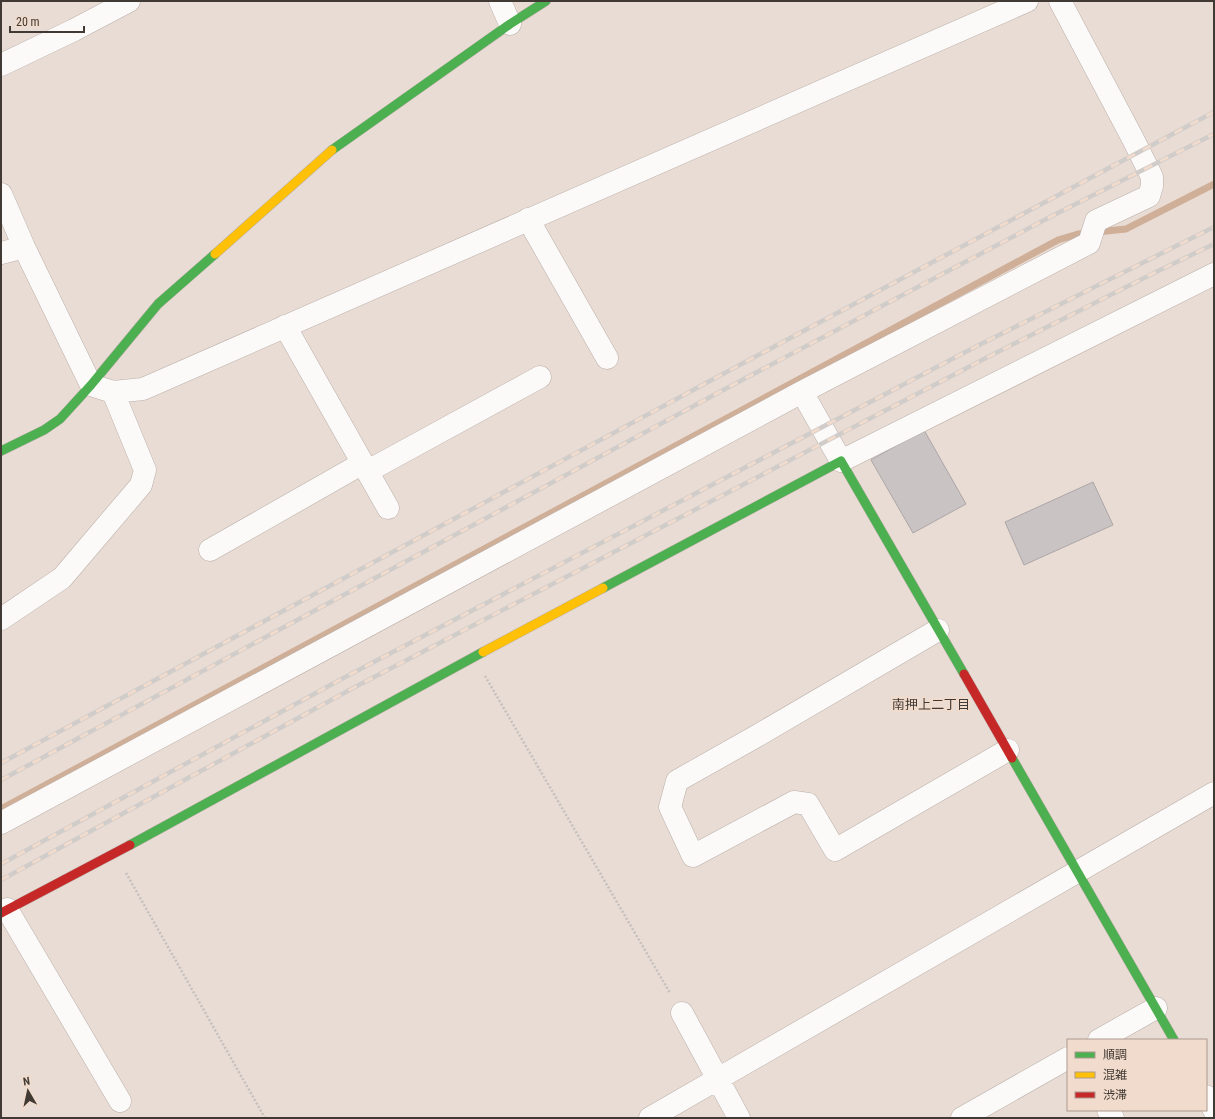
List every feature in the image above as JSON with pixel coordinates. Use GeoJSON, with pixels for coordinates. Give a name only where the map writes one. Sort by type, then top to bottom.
{"type":"FeatureCollection","features":[{"type":"Feature","properties":{"kind":"street"},"geometry":{"type":"LineString","coordinates":[[1,65],[74,30],[129,1]]}},
{"type":"Feature","properties":{"kind":"street"},"geometry":{"type":"LineString","coordinates":[[500,1],[510,24]]}},
{"type":"Feature","properties":{"kind":"street"},"geometry":{"type":"LineString","coordinates":[[1,451],[44,430],[60,419],[91,385],[158,304],[330,151],[510,24],[546,1]]}},
{"type":"Feature","properties":{"kind":"street"},"geometry":{"type":"LineString","coordinates":[[1,194],[24,247],[91,385],[113,392],[143,389],[1027,1]]}},
{"type":"Feature","properties":{"kind":"street"},"geometry":{"type":"LineString","coordinates":[[1,823],[802,392],[1089,243],[1096,221],[1149,196],[1152,186],[1152,177],[1060,1]]}},
{"type":"Feature","properties":{"kind":"street"},"geometry":{"type":"LineString","coordinates":[[528,219],[607,358]]}},
{"type":"Feature","properties":{"kind":"street"},"geometry":{"type":"LineString","coordinates":[[1,253],[24,247]]}},
{"type":"Feature","properties":{"kind":"street"},"geometry":{"type":"LineString","coordinates":[[120,1101],[4,911],[115,853],[473,657],[841,461],[1214,274]]}},
{"type":"Feature","properties":{"kind":"street"},"geometry":{"type":"LineString","coordinates":[[285,326],[388,508]]}},
{"type":"Feature","properties":{"kind":"street"},"geometry":{"type":"LineString","coordinates":[[210,550],[365,467],[540,377]]}},
{"type":"Feature","properties":{"kind":"street"},"geometry":{"type":"LineString","coordinates":[[1,620],[62,578],[141,485],[145,470],[113,392]]}},
{"type":"Feature","properties":{"kind":"street"},"geometry":{"type":"LineString","coordinates":[[802,392],[1173,1039]]}},
{"type":"Feature","properties":{"kind":"street"},"geometry":{"type":"LineString","coordinates":[[938,630],[678,781],[670,807],[693,856],[794,802],[808,804],[835,850],[1008,750]]}},
{"type":"Feature","properties":{"kind":"street"},"geometry":{"type":"LineString","coordinates":[[650,1118],[1214,792]]}},
{"type":"Feature","properties":{"kind":"street"},"geometry":{"type":"LineString","coordinates":[[1101,1039],[1156,1008]]}},
{"type":"Feature","properties":{"kind":"street"},"geometry":{"type":"LineString","coordinates":[[682,1013],[739,1118]]}},
{"type":"Feature","properties":{"kind":"street"},"geometry":{"type":"LineString","coordinates":[[962,1118],[1067,1059]]}},
{"type":"Feature","properties":{"kind":"street"},"geometry":{"type":"LineString","coordinates":[[1207,1098],[1214,1110]]}},
{"type":"Feature","properties":{"kind":"path"},"geometry":{"type":"LineString","coordinates":[[473,657],[682,1013]]}},
{"type":"Feature","properties":{"kind":"path"},"geometry":{"type":"LineString","coordinates":[[115,853],[265,1118]]}},
{"type":"Feature","properties":{"kind":"building"},"geometry":{"type":"Polygon","coordinates":[[[924,430],[966,504],[913,533],[871,460],[924,430]]]}},
{"type":"Feature","properties":{"kind":"building"},"geometry":{"type":"Polygon","coordinates":[[[1093,482],[1113,525],[1024,565],[1005,522],[1093,482]]]}},
{"type":"Feature","properties":{"kind":"waterway"},"geometry":{"type":"LineString","coordinates":[[1,809],[1058,240],[1078,234],[1126,229],[1214,184]]}},
{"type":"Feature","properties":{"kind":"railway"},"geometry":{"type":"LineString","coordinates":[[1,763],[721,375],[1214,112]]}},
{"type":"Feature","properties":{"kind":"railway"},"geometry":{"type":"LineString","coordinates":[[1,780],[727,388],[1052,216],[1214,134]]}},
{"type":"Feature","properties":{"kind":"railway"},"geometry":{"type":"LineString","coordinates":[[1,864],[349,675],[977,346],[1214,227]]}},
{"type":"Feature","properties":{"kind":"railway"},"geometry":{"type":"LineString","coordinates":[[1,880],[355,687],[986,358],[1214,244]]}},
{"type":"Feature","properties":{"kind":"traffic: fast"},"geometry":{"type":"LineString","coordinates":[[332,150],[510,24],[546,1]]}},
{"type":"Feature","properties":{"kind":"traffic: fast"},"geometry":{"type":"LineString","coordinates":[[1,451],[44,430],[60,419],[91,385],[158,304],[215,254]]}},
{"type":"Feature","properties":{"kind":"traffic: fast"},"geometry":{"type":"LineString","coordinates":[[603,588],[841,461],[964,674]]}},
{"type":"Feature","properties":{"kind":"traffic: fast"},"geometry":{"type":"LineString","coordinates":[[130,845],[483,652]]}},
{"type":"Feature","properties":{"kind":"traffic: fast"},"geometry":{"type":"LineString","coordinates":[[1012,758],[1173,1039]]}},
{"type":"Feature","properties":{"kind":"traffic: slow"},"geometry":{"type":"LineString","coordinates":[[215,254],[332,150]]}},
{"type":"Feature","properties":{"kind":"traffic: slow"},"geometry":{"type":"LineString","coordinates":[[483,652],[603,588]]}},
{"type":"Feature","properties":{"kind":"traffic: jam"},"geometry":{"type":"LineString","coordinates":[[964,674],[1012,758]]}},
{"type":"Feature","properties":{"kind":"traffic: jam"},"geometry":{"type":"LineString","coordinates":[[1,913],[130,845]]}},
{"type":"Feature","properties":{"kind":"district","name":"南押上二丁目"},"geometry":{"type":"Point","coordinates":[931,704]}}]}
